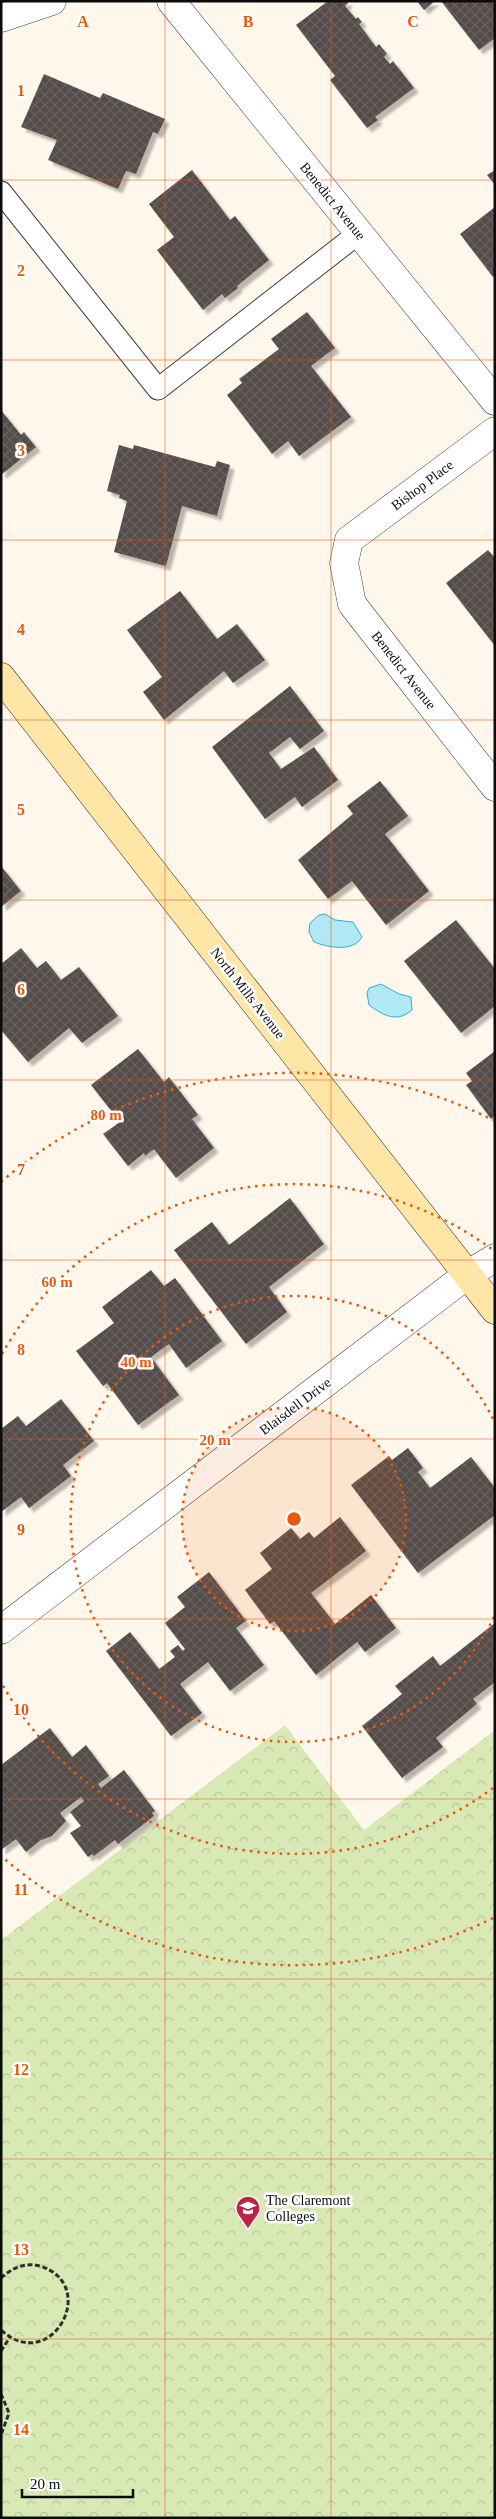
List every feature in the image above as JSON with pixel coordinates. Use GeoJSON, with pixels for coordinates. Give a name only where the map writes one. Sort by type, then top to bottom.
{"type":"FeatureCollection","features":[{"type":"Feature","properties":{"kind":"main road","name":"North Mills Avenue"},"geometry":{"type":"LineString","coordinates":[[1,677],[495,1310]]}},
{"type":"Feature","properties":{"kind":"street"},"geometry":{"type":"LineString","coordinates":[[1,18],[52,1]]}},
{"type":"Feature","properties":{"kind":"street","name":"Benedict Avenue"},"geometry":{"type":"LineString","coordinates":[[171,1],[495,401]]}},
{"type":"Feature","properties":{"kind":"street","name":"Bishop Place"},"geometry":{"type":"LineString","coordinates":[[349,540],[495,431]]}},
{"type":"Feature","properties":{"kind":"street","name":"Benedict Avenue"},"geometry":{"type":"LineString","coordinates":[[349,540],[344,563],[352,604],[495,787]]}},
{"type":"Feature","properties":{"kind":"street","name":"Blaisdell Drive"},"geometry":{"type":"LineString","coordinates":[[1,1630],[467,1275],[495,1258]]}},
{"type":"Feature","properties":{"kind":"lane"},"geometry":{"type":"LineString","coordinates":[[1,192],[158,389],[359,233]]}},
{"type":"Feature","properties":{"kind":"path"},"geometry":{"type":"LineString","coordinates":[[1,2278],[17,2267],[36,2265],[54,2273],[63,2284],[68,2298],[66,2317],[55,2333],[47,2338],[28,2342],[10,2337],[1,2330]]}},
{"type":"Feature","properties":{"kind":"path"},"geometry":{"type":"LineString","coordinates":[[1,2351],[10,2337]]}},
{"type":"Feature","properties":{"kind":"path"},"geometry":{"type":"LineString","coordinates":[[1,2394],[9,2413],[7,2425],[1,2435]]}},
{"type":"Feature","properties":{"kind":"green space","name":"The Claremont Colleges"},"geometry":{"type":"Polygon","coordinates":[[[285,1725],[364,1830],[495,1730],[495,2518],[1,2518],[1,1940],[285,1725]]]}},
{"type":"Feature","properties":{"kind":"water"},"geometry":{"type":"Polygon","coordinates":[[[325,914],[335,920],[353,922],[362,937],[358,942],[346,947],[326,946],[314,942],[309,932],[310,923],[319,915],[325,914]]]}},
{"type":"Feature","properties":{"kind":"water"},"geometry":{"type":"Polygon","coordinates":[[[381,984],[399,994],[411,997],[412,1010],[396,1017],[385,1015],[369,1005],[367,993],[369,988],[381,984]]]}},
{"type":"Feature","properties":{"kind":"building"},"geometry":{"type":"Polygon","coordinates":[[[328,1],[347,1],[348,3],[345,6],[356,19],[358,17],[362,22],[359,24],[376,47],[379,44],[387,54],[384,57],[390,64],[393,61],[414,88],[375,117],[378,120],[367,128],[330,80],[335,76],[296,25],[328,1]]]}},
{"type":"Feature","properties":{"kind":"building"},"geometry":{"type":"Polygon","coordinates":[[[417,1],[435,1],[424,10],[417,1]]]}},
{"type":"Feature","properties":{"kind":"building"},"geometry":{"type":"Polygon","coordinates":[[[441,1],[495,1],[495,38],[479,50],[441,1]]]}},
{"type":"Feature","properties":{"kind":"building"},"geometry":{"type":"Polygon","coordinates":[[[44,74],[100,98],[103,93],[165,119],[158,134],[153,132],[136,174],[126,171],[118,189],[48,160],[57,140],[21,127],[44,74]]]}},
{"type":"Feature","properties":{"kind":"building"},"geometry":{"type":"Polygon","coordinates":[[[192,170],[230,220],[235,216],[269,260],[225,298],[222,294],[203,310],[157,250],[174,237],[149,204],[192,170]]]}},
{"type":"Feature","properties":{"kind":"building"},"geometry":{"type":"Polygon","coordinates":[[[495,170],[495,185],[487,175],[495,170]]]}},
{"type":"Feature","properties":{"kind":"building"},"geometry":{"type":"Polygon","coordinates":[[[495,207],[495,275],[493,277],[460,234],[495,207]]]}},
{"type":"Feature","properties":{"kind":"building"},"geometry":{"type":"Polygon","coordinates":[[[307,312],[335,348],[311,366],[351,417],[299,456],[288,441],[272,454],[227,395],[242,383],[239,379],[279,349],[271,339],[307,312]]]}},
{"type":"Feature","properties":{"kind":"building"},"geometry":{"type":"Polygon","coordinates":[[[1,410],[21,435],[24,432],[36,447],[1,475],[1,410]]]}},
{"type":"Feature","properties":{"kind":"building"},"geometry":{"type":"Polygon","coordinates":[[[119,445],[133,449],[134,445],[215,467],[217,461],[230,465],[217,516],[182,506],[166,566],[114,552],[127,501],[119,498],[120,495],[107,491],[119,445]]]}},
{"type":"Feature","properties":{"kind":"building"},"geometry":{"type":"Polygon","coordinates":[[[488,550],[495,558],[495,646],[446,583],[488,550]]]}},
{"type":"Feature","properties":{"kind":"building"},"geometry":{"type":"Polygon","coordinates":[[[180,591],[217,639],[237,624],[265,660],[233,683],[224,671],[164,720],[143,692],[162,677],[127,630],[180,591]]]}},
{"type":"Feature","properties":{"kind":"building"},"geometry":{"type":"Polygon","coordinates":[[[290,686],[324,731],[300,749],[290,737],[269,753],[281,769],[314,747],[338,780],[302,807],[295,797],[265,819],[212,747],[290,686]]]}},
{"type":"Feature","properties":{"kind":"building"},"geometry":{"type":"Polygon","coordinates":[[[380,781],[408,816],[385,834],[429,891],[386,925],[352,881],[328,899],[298,860],[353,814],[347,806],[380,781]]]}},
{"type":"Feature","properties":{"kind":"building"},"geometry":{"type":"Polygon","coordinates":[[[1,866],[21,891],[1,907],[1,866]]]}},
{"type":"Feature","properties":{"kind":"building"},"geometry":{"type":"Polygon","coordinates":[[[456,920],[495,969],[495,1006],[461,1033],[404,961],[456,920]]]}},
{"type":"Feature","properties":{"kind":"building"},"geometry":{"type":"Polygon","coordinates":[[[21,948],[37,968],[46,961],[61,980],[79,967],[118,1016],[82,1043],[69,1028],[28,1062],[1,1030],[1,964],[21,948]]]}},
{"type":"Feature","properties":{"kind":"building"},"geometry":{"type":"Polygon","coordinates":[[[138,1049],[164,1082],[169,1077],[198,1115],[192,1119],[214,1148],[176,1178],[154,1149],[145,1156],[144,1153],[128,1166],[103,1134],[120,1122],[91,1085],[138,1049]]]}},
{"type":"Feature","properties":{"kind":"building"},"geometry":{"type":"Polygon","coordinates":[[[495,1051],[495,1116],[491,1119],[466,1085],[472,1081],[466,1073],[495,1051]]]}},
{"type":"Feature","properties":{"kind":"building"},"geometry":{"type":"Polygon","coordinates":[[[290,1198],[324,1244],[269,1287],[287,1312],[246,1344],[174,1250],[212,1222],[229,1245],[290,1198]]]}},
{"type":"Feature","properties":{"kind":"building"},"geometry":{"type":"Polygon","coordinates":[[[151,1270],[164,1286],[175,1278],[222,1341],[186,1368],[169,1344],[151,1357],[179,1395],[138,1425],[107,1383],[103,1386],[76,1351],[114,1323],[102,1307],[151,1270]]]}},
{"type":"Feature","properties":{"kind":"building"},"geometry":{"type":"Polygon","coordinates":[[[61,1399],[94,1441],[63,1465],[71,1476],[29,1508],[21,1497],[1,1512],[1,1429],[18,1416],[26,1426],[61,1399]]]}},
{"type":"Feature","properties":{"kind":"building"},"geometry":{"type":"Polygon","coordinates":[[[408,1448],[423,1468],[418,1472],[430,1488],[471,1457],[495,1488],[495,1515],[418,1573],[351,1485],[389,1456],[392,1460],[408,1448]]]}},
{"type":"Feature","properties":{"kind":"building"},"geometry":{"type":"Polygon","coordinates":[[[340,1517],[366,1551],[311,1593],[335,1624],[371,1595],[396,1628],[365,1652],[357,1642],[316,1675],[274,1621],[270,1624],[245,1590],[272,1569],[260,1553],[291,1528],[300,1539],[309,1532],[314,1538],[340,1517]]]}},
{"type":"Feature","properties":{"kind":"building"},"geometry":{"type":"Polygon","coordinates":[[[209,1572],[246,1621],[236,1628],[264,1665],[230,1691],[208,1662],[180,1684],[202,1713],[171,1736],[106,1651],[130,1632],[159,1669],[175,1657],[170,1651],[178,1645],[183,1651],[185,1649],[165,1623],[185,1607],[177,1597],[209,1572]]]}},
{"type":"Feature","properties":{"kind":"building"},"geometry":{"type":"Polygon","coordinates":[[[495,1623],[495,1682],[473,1699],[477,1704],[436,1738],[443,1747],[402,1778],[362,1726],[402,1694],[395,1686],[433,1656],[440,1666],[495,1623]]]}},
{"type":"Feature","properties":{"kind":"building"},"geometry":{"type":"Polygon","coordinates":[[[50,1728],[72,1757],[86,1745],[109,1776],[98,1784],[101,1788],[124,1770],[155,1811],[152,1813],[154,1816],[118,1844],[115,1840],[94,1856],[92,1854],[88,1857],[70,1833],[81,1826],[70,1812],[84,1801],[81,1797],[60,1813],[66,1821],[52,1836],[41,1840],[26,1852],[16,1839],[1,1850],[1,1765],[50,1728]]]}},
{"type":"Feature","properties":{"kind":"place","name":"The Claremont Colleges"},"geometry":{"type":"Point","coordinates":[248,2229]}}]}
